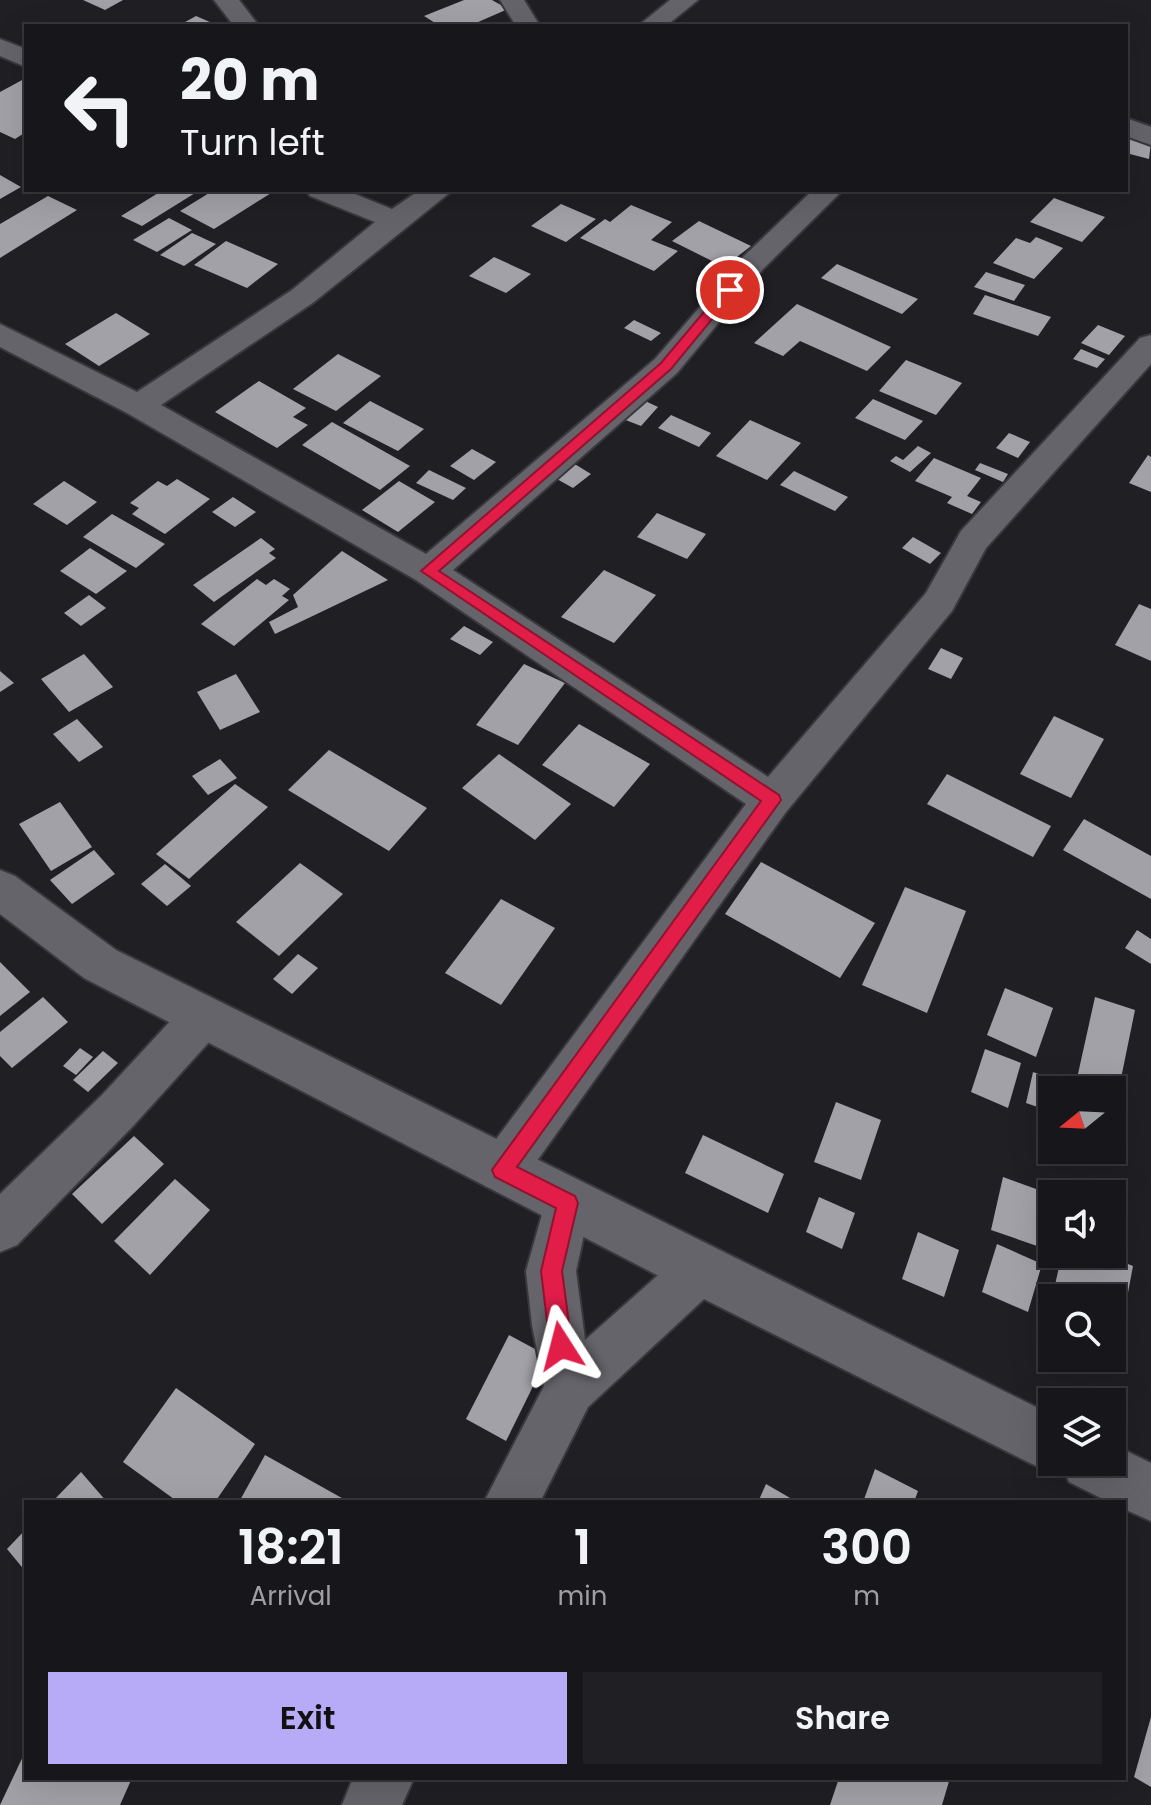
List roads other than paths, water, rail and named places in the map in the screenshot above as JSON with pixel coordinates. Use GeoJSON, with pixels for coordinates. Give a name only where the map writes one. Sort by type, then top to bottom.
{"type":"FeatureCollection","features":[{"type":"Feature","properties":{"kind":"street"},"geometry":{"type":"LineString","coordinates":[[226,0],[245,24]]}},
{"type":"Feature","properties":{"kind":"street"},"geometry":{"type":"LineString","coordinates":[[512,0],[527,24]]}},
{"type":"Feature","properties":{"kind":"street"},"geometry":{"type":"LineString","coordinates":[[653,24],[686,0]]}},
{"type":"Feature","properties":{"kind":"street"},"geometry":{"type":"LineString","coordinates":[[0,46],[24,58]]}},
{"type":"Feature","properties":{"kind":"street"},"geometry":{"type":"LineString","coordinates":[[1128,127],[1151,137]]}},
{"type":"Feature","properties":{"kind":"street"},"geometry":{"type":"LineString","coordinates":[[325,192],[395,220]]}},
{"type":"Feature","properties":{"kind":"street"},"geometry":{"type":"LineString","coordinates":[[138,406],[303,296],[395,220],[436,192]]}},
{"type":"Feature","properties":{"kind":"street"},"geometry":{"type":"LineString","coordinates":[[429,571],[666,366],[753,263],[827,192]]}},
{"type":"Feature","properties":{"kind":"street"},"geometry":{"type":"LineString","coordinates":[[0,334],[138,406],[429,571],[772,800]]}},
{"type":"Feature","properties":{"kind":"street"},"geometry":{"type":"LineString","coordinates":[[502,1170],[772,800],[939,602],[973,540],[1151,345]]}},
{"type":"Feature","properties":{"kind":"street"},"geometry":{"type":"LineString","coordinates":[[0,889],[100,964],[567,1203],[1038,1437]]}},
{"type":"Feature","properties":{"kind":"street"},"geometry":{"type":"LineString","coordinates":[[0,1228],[118,1110],[203,1017]]}},
{"type":"Feature","properties":{"kind":"street"},"geometry":{"type":"LineString","coordinates":[[567,1203],[551,1271],[557,1325],[570,1389]]}},
{"type":"Feature","properties":{"kind":"street"},"geometry":{"type":"LineString","coordinates":[[512,1500],[570,1389],[700,1270]]}},
{"type":"Feature","properties":{"kind":"street"},"geometry":{"type":"LineString","coordinates":[[1117,1476],[1151,1493]]}},
{"type":"Feature","properties":{"kind":"street"},"geometry":{"type":"LineString","coordinates":[[372,1805],[383,1780]]}}]}
